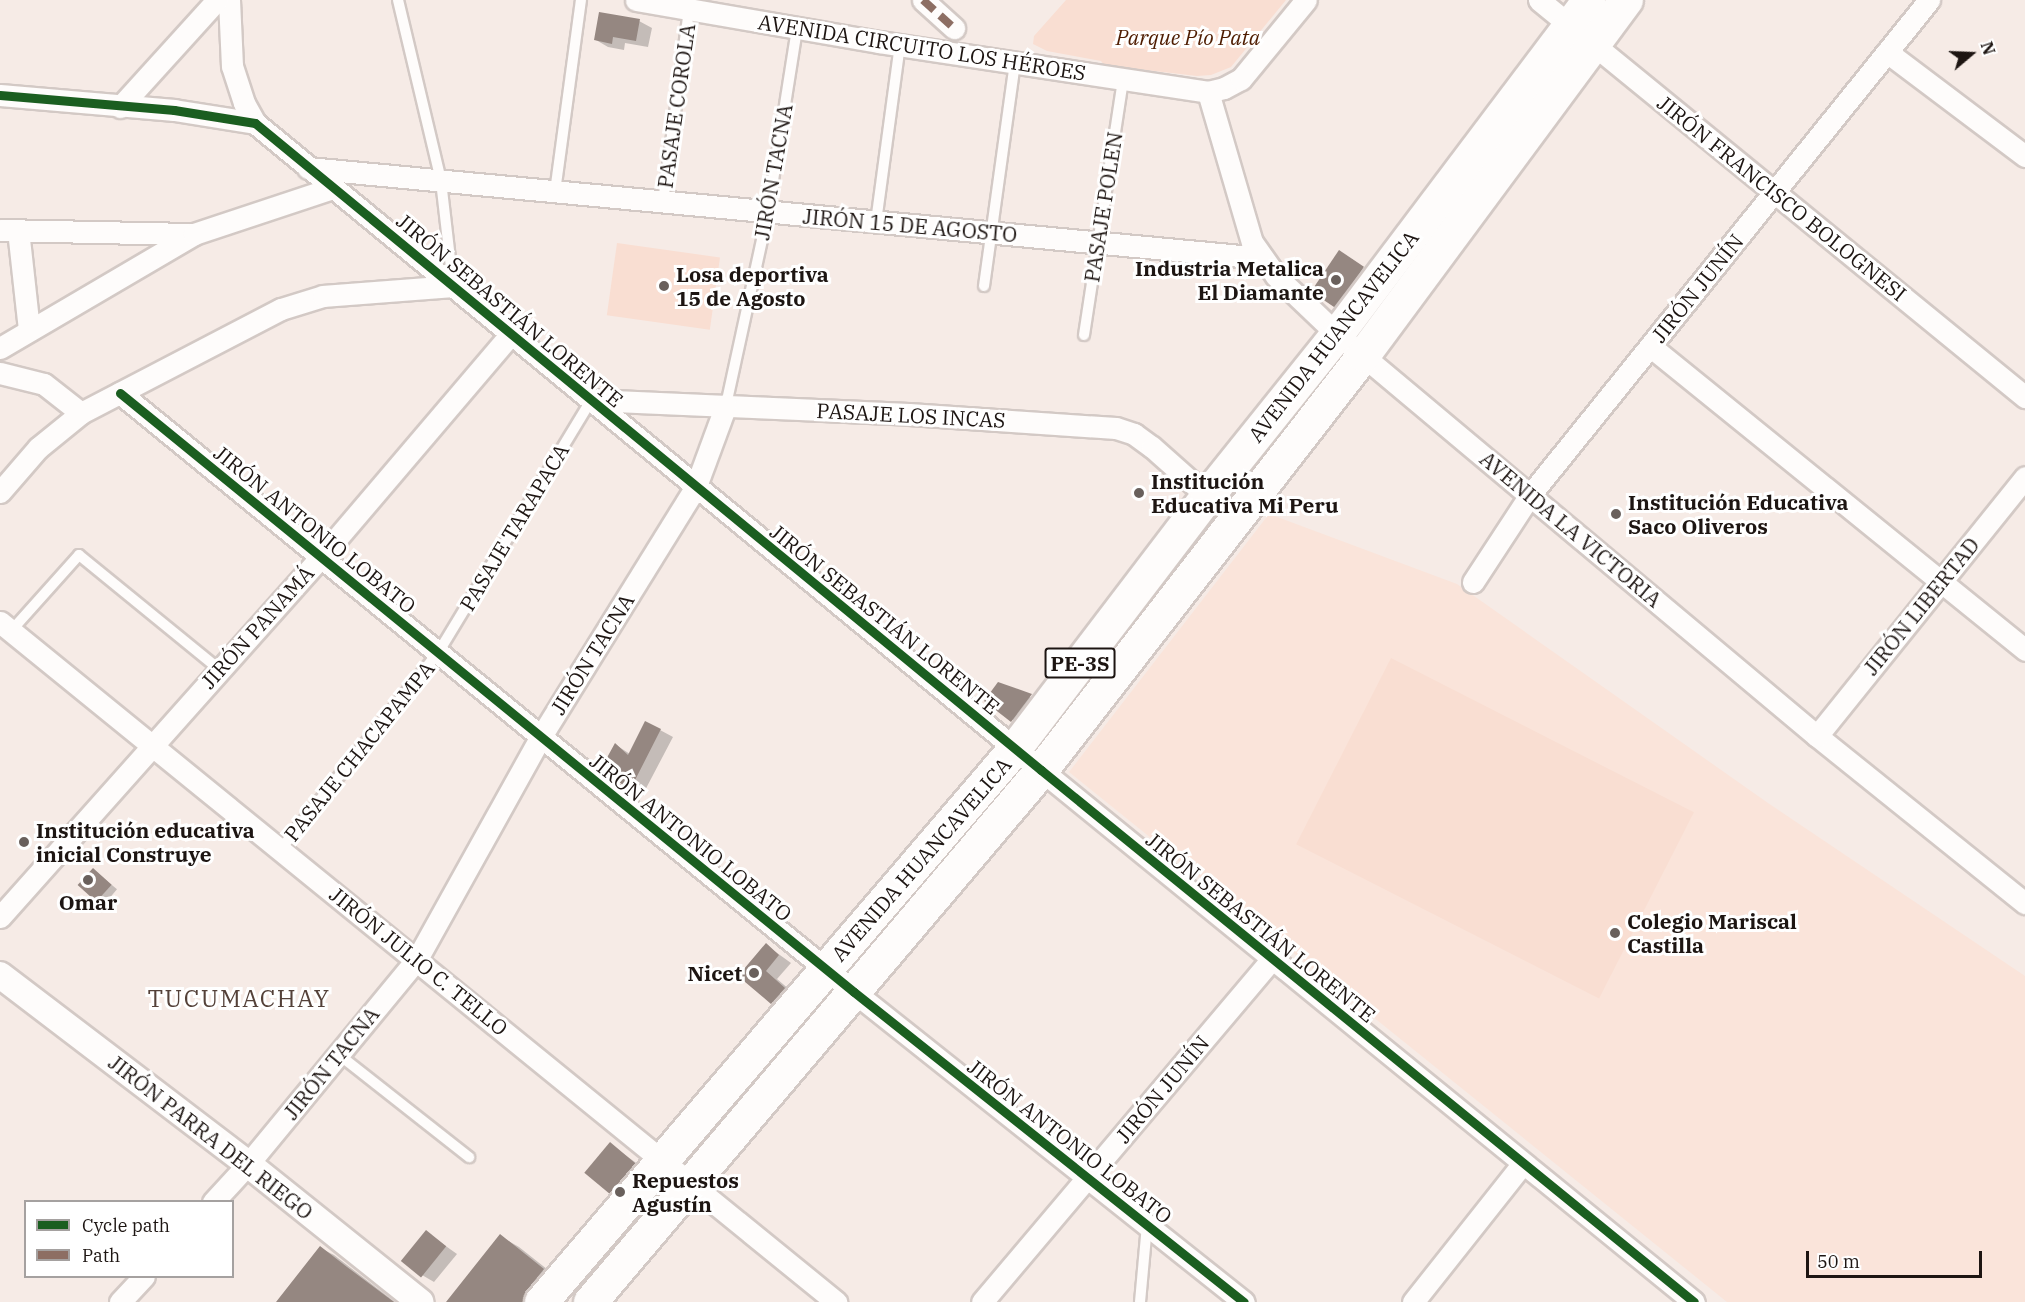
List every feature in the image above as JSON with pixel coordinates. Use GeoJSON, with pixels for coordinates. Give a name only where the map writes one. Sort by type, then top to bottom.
{"type":"FeatureCollection","features":[{"type":"Feature","properties":{"kind":"highway","name":"AVENIDA HUANCAVELICA"},"geometry":{"type":"LineString","coordinates":[[541,1302],[1016,748],[1207,496],[1583,22],[1626,0]]}},
{"type":"Feature","properties":{"kind":"highway","name":"AVENIDA HUANCAVELICA"},"geometry":{"type":"LineString","coordinates":[[590,1302],[1041,770],[1363,355],[1583,22]]}},
{"type":"Feature","properties":{"kind":"street"},"geometry":{"type":"LineString","coordinates":[[120,106],[217,0]]}},
{"type":"Feature","properties":{"kind":"street"},"geometry":{"type":"LineString","coordinates":[[229,0],[232,66],[244,103],[255,123]]}},
{"type":"Feature","properties":{"kind":"street","name":"AVENIDA CIRCUITO LOS HÉROES"},"geometry":{"type":"LineString","coordinates":[[636,0],[900,45],[1208,92]]}},
{"type":"Feature","properties":{"kind":"street"},"geometry":{"type":"LineString","coordinates":[[923,0],[954,27]]}},
{"type":"Feature","properties":{"kind":"street"},"geometry":{"type":"LineString","coordinates":[[1208,92],[1224,88],[1241,79],[1306,0]]}},
{"type":"Feature","properties":{"kind":"street","name":"JIRÓN FRANCISCO BOLOGNESI"},"geometry":{"type":"LineString","coordinates":[[1539,0],[1583,22],[1774,192],[2025,397]]}},
{"type":"Feature","properties":{"kind":"street","name":"JIRÓN JUNÍN"},"geometry":{"type":"LineString","coordinates":[[1473,582],[1530,495],[1929,0]]}},
{"type":"Feature","properties":{"kind":"street"},"geometry":{"type":"LineString","coordinates":[[1887,52],[2025,156]]}},
{"type":"Feature","properties":{"kind":"street","name":"AVENIDA LA VICTORIA"},"geometry":{"type":"LineString","coordinates":[[1208,92],[1252,242],[1261,258],[1337,334],[1817,736],[2025,903]]}},
{"type":"Feature","properties":{"kind":"street"},"geometry":{"type":"LineString","coordinates":[[0,95],[174,110],[255,123]]}},
{"type":"Feature","properties":{"kind":"street","name":"JIRÓN SEBASTIÁN LORENTE"},"geometry":{"type":"LineString","coordinates":[[255,123],[1041,770],[1694,1302]]}},
{"type":"Feature","properties":{"kind":"street","name":"JIRÓN 15 DE AGOSTO"},"geometry":{"type":"LineString","coordinates":[[308,168],[1261,258]]}},
{"type":"Feature","properties":{"kind":"street"},"geometry":{"type":"LineString","coordinates":[[0,348],[194,234],[332,188]]}},
{"type":"Feature","properties":{"kind":"street"},"geometry":{"type":"LineString","coordinates":[[29,329],[9,230],[194,234]]}},
{"type":"Feature","properties":{"kind":"street"},"geometry":{"type":"LineString","coordinates":[[0,492],[38,448],[81,413],[281,309],[323,296],[453,286]]}},
{"type":"Feature","properties":{"kind":"street","name":"JIRÓN PANAMÁ"},"geometry":{"type":"LineString","coordinates":[[0,917],[150,746],[321,557],[511,334]]}},
{"type":"Feature","properties":{"kind":"street"},"geometry":{"type":"LineString","coordinates":[[1650,346],[2025,650]]}},
{"type":"Feature","properties":{"kind":"street"},"geometry":{"type":"LineString","coordinates":[[0,373],[44,384],[81,413]]}},
{"type":"Feature","properties":{"kind":"street","name":"JIRÓN ANTONIO LOBATO"},"geometry":{"type":"LineString","coordinates":[[120,393],[854,992],[1244,1302]]}},
{"type":"Feature","properties":{"kind":"street","name":"PASAJE LOS INCAS"},"geometry":{"type":"LineString","coordinates":[[591,400],[909,414],[1116,428],[1134,434],[1152,447],[1207,496]]}},
{"type":"Feature","properties":{"kind":"street","name":"JIRÓN TACNA"},"geometry":{"type":"LineString","coordinates":[[215,1200],[248,1164],[417,960],[540,738],[696,486],[726,405]]}},
{"type":"Feature","properties":{"kind":"street","name":"JIRÓN LIBERTAD"},"geometry":{"type":"LineString","coordinates":[[1817,736],[2025,477]]}},
{"type":"Feature","properties":{"kind":"street","name":"JIRÓN JULIO C. TELLO"},"geometry":{"type":"LineString","coordinates":[[5,627],[663,1159],[836,1302]]}},
{"type":"Feature","properties":{"kind":"street","name":"JIRÓN JUNÍN"},"geometry":{"type":"LineString","coordinates":[[982,1302],[1272,959]]}},
{"type":"Feature","properties":{"kind":"street","name":"JIRÓN PARRA DEL RIEGO"},"geometry":{"type":"LineString","coordinates":[[0,975],[248,1164],[420,1302]]}},
{"type":"Feature","properties":{"kind":"street"},"geometry":{"type":"LineString","coordinates":[[1413,1302],[1523,1163]]}},
{"type":"Feature","properties":{"kind":"street"},"geometry":{"type":"LineString","coordinates":[[120,1302],[142,1278]]}},
{"type":"Feature","properties":{"kind":"lane"},"geometry":{"type":"LineString","coordinates":[[398,0],[441,181],[453,286]]}},
{"type":"Feature","properties":{"kind":"lane"},"geometry":{"type":"LineString","coordinates":[[555,192],[581,0]]}},
{"type":"Feature","properties":{"kind":"lane","name":"PASAJE COROLA"},"geometry":{"type":"LineString","coordinates":[[663,202],[689,9]]}},
{"type":"Feature","properties":{"kind":"lane","name":"JIRÓN TACNA"},"geometry":{"type":"LineString","coordinates":[[726,405],[768,212],[797,28]]}},
{"type":"Feature","properties":{"kind":"lane"},"geometry":{"type":"LineString","coordinates":[[876,222],[900,45]]}},
{"type":"Feature","properties":{"kind":"lane"},"geometry":{"type":"LineString","coordinates":[[984,286],[1015,62]]}},
{"type":"Feature","properties":{"kind":"lane","name":"PASAJE POLEN"},"geometry":{"type":"LineString","coordinates":[[1084,335],[1123,79]]}},
{"type":"Feature","properties":{"kind":"lane","name":"PASAJE TARAPACA"},"geometry":{"type":"LineString","coordinates":[[438,653],[591,400]]}},
{"type":"Feature","properties":{"kind":"lane"},"geometry":{"type":"LineString","coordinates":[[5,627],[79,555],[219,669]]}},
{"type":"Feature","properties":{"kind":"lane","name":"PASAJE CHACAPAMPA"},"geometry":{"type":"LineString","coordinates":[[280,850],[438,653]]}},
{"type":"Feature","properties":{"kind":"lane"},"geometry":{"type":"LineString","coordinates":[[338,1054],[469,1157]]}},
{"type":"Feature","properties":{"kind":"lane"},"geometry":{"type":"LineString","coordinates":[[1140,1302],[1147,1225]]}},
{"type":"Feature","properties":{"kind":"shaded area","name":"Colegio Mariscal Castilla"},"geometry":{"type":"Polygon","coordinates":[[[1269,514],[1457,584],[1768,803],[2025,976],[2025,1302],[1727,1302],[1069,772],[1269,514]]]}},
{"type":"Feature","properties":{"kind":"green space","name":"Parque Pío Pata"},"geometry":{"type":"Polygon","coordinates":[[[1066,0],[1286,0],[1231,67],[1211,75],[1197,76],[1104,65],[1101,61],[1047,51],[1033,44],[1034,36],[1066,0]]]}},
{"type":"Feature","properties":{"kind":"green space","name":"Losa deportiva 15 de Agosto"},"geometry":{"type":"Polygon","coordinates":[[[617,243],[720,257],[710,330],[607,315],[617,243]]]}},
{"type":"Feature","properties":{"kind":"green space"},"geometry":{"type":"Polygon","coordinates":[[[1391,658],[1694,812],[1599,999],[1296,844],[1391,658]]]}},
{"type":"Feature","properties":{"kind":"building"},"geometry":{"type":"Polygon","coordinates":[[[599,12],[640,19],[636,41],[613,37],[612,44],[594,40],[599,12]]]}},
{"type":"Feature","properties":{"kind":"building","name":"Industria Metalica El Diamante"},"geometry":{"type":"Polygon","coordinates":[[[1339,250],[1364,267],[1336,308],[1311,291],[1339,250]]]}},
{"type":"Feature","properties":{"kind":"building"},"geometry":{"type":"Polygon","coordinates":[[[998,682],[1032,694],[1011,722],[984,701],[998,682]]]}},
{"type":"Feature","properties":{"kind":"building"},"geometry":{"type":"Polygon","coordinates":[[[645,721],[661,729],[630,790],[616,780],[603,765],[615,743],[628,755],[645,721]]]}},
{"type":"Feature","properties":{"kind":"building"},"geometry":{"type":"Polygon","coordinates":[[[93,868],[112,885],[96,902],[78,885],[93,868]]]}},
{"type":"Feature","properties":{"kind":"building","name":"Nicet"},"geometry":{"type":"Polygon","coordinates":[[[766,943],[779,955],[766,971],[785,988],[771,1004],[738,976],[766,943]]]}},
{"type":"Feature","properties":{"kind":"building"},"geometry":{"type":"Polygon","coordinates":[[[610,1142],[635,1163],[610,1194],[584,1173],[610,1142]]]}},
{"type":"Feature","properties":{"kind":"building"},"geometry":{"type":"Polygon","coordinates":[[[426,1230],[446,1246],[421,1277],[401,1261],[426,1230]]]}},
{"type":"Feature","properties":{"kind":"building"},"geometry":{"type":"Polygon","coordinates":[[[500,1234],[544,1269],[527,1290],[523,1302],[446,1302],[500,1234]]]}},
{"type":"Feature","properties":{"kind":"building"},"geometry":{"type":"Polygon","coordinates":[[[320,1246],[347,1267],[394,1302],[276,1302],[320,1246]]]}},
{"type":"Feature","properties":{"kind":"marked path"},"geometry":{"type":"LineString","coordinates":[[923,0],[954,28]]}},
{"type":"Feature","properties":{"kind":"cycle path"},"geometry":{"type":"LineString","coordinates":[[0,95],[174,110],[255,123],[1041,770],[1694,1302]]}},
{"type":"Feature","properties":{"kind":"cycle path"},"geometry":{"type":"LineString","coordinates":[[120,393],[854,992],[1244,1302]]}},
{"type":"Feature","properties":{"kind":"place","name":"Industria Metalica El Diamante"},"geometry":{"type":"Point","coordinates":[1336,280]}},
{"type":"Feature","properties":{"kind":"place","name":"Losa deportiva 15 de Agosto"},"geometry":{"type":"Point","coordinates":[664,286]}},
{"type":"Feature","properties":{"kind":"place","name":"Institución Educativa Mi Peru"},"geometry":{"type":"Point","coordinates":[1139,493]}},
{"type":"Feature","properties":{"kind":"place","name":"Institución Educativa Saco Oliveros"},"geometry":{"type":"Point","coordinates":[1616,514]}},
{"type":"Feature","properties":{"kind":"place","name":"Institución educativa inicial Construye"},"geometry":{"type":"Point","coordinates":[24,842]}},
{"type":"Feature","properties":{"kind":"place","name":"Omar"},"geometry":{"type":"Point","coordinates":[88,880]}},
{"type":"Feature","properties":{"kind":"place","name":"Colegio Mariscal Castilla"},"geometry":{"type":"Point","coordinates":[1615,933]}},
{"type":"Feature","properties":{"kind":"place","name":"Nicet"},"geometry":{"type":"Point","coordinates":[754,973]}},
{"type":"Feature","properties":{"kind":"place","name":"Repuestos Agustín"},"geometry":{"type":"Point","coordinates":[620,1192]}},
{"type":"Feature","properties":{"kind":"district","name":"TUCUMACHAY"},"geometry":{"type":"Point","coordinates":[239,999]}}]}
